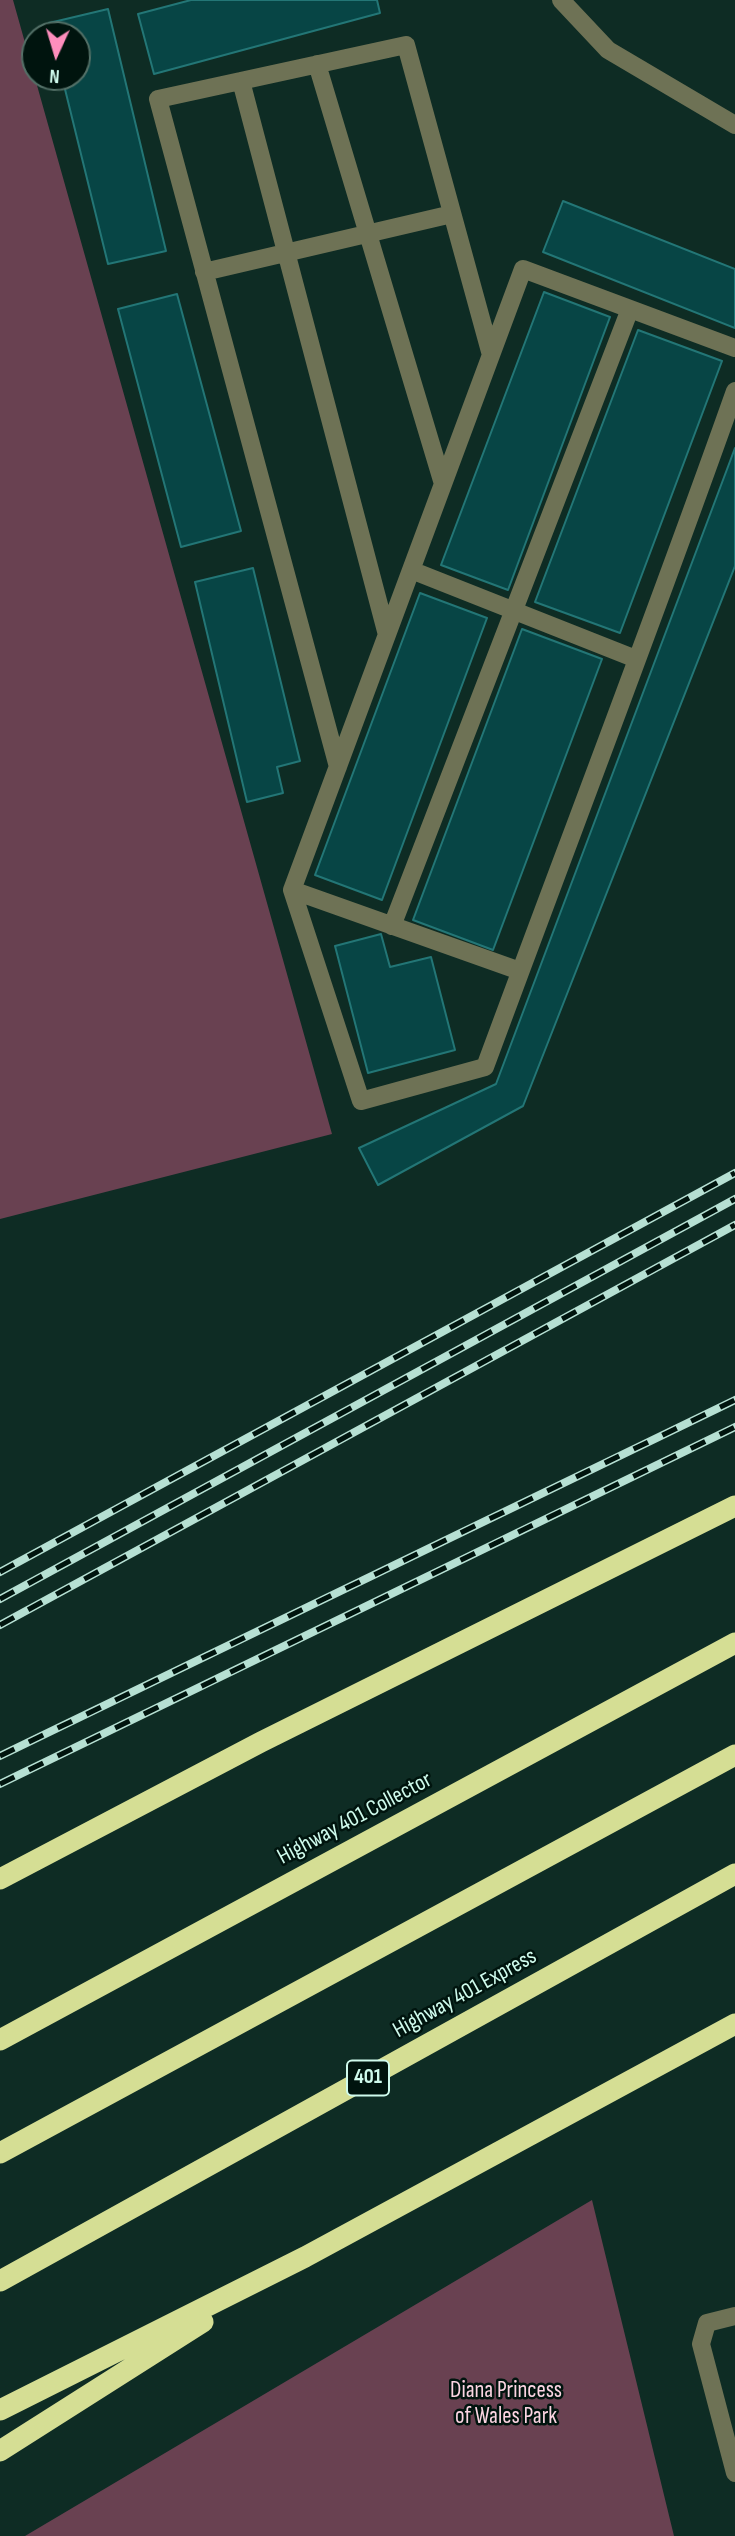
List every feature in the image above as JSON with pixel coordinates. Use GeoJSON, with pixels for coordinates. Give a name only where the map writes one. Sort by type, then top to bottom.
{"type":"FeatureCollection","features":[{"type":"Feature","properties":{"kind":"highway"},"geometry":{"type":"LineString","coordinates":[[0,1879],[261,1742],[735,1507]]}},
{"type":"Feature","properties":{"kind":"highway","name":"Highway 401 Collector"},"geometry":{"type":"LineString","coordinates":[[0,2040],[735,1643]]}},
{"type":"Feature","properties":{"kind":"highway"},"geometry":{"type":"LineString","coordinates":[[0,2153],[735,1755]]}},
{"type":"Feature","properties":{"kind":"highway","name":"Highway 401 Express"},"geometry":{"type":"LineString","coordinates":[[0,2281],[735,1874]]}},
{"type":"Feature","properties":{"kind":"highway"},"geometry":{"type":"LineString","coordinates":[[0,2410],[305,2257],[735,2024]]}},
{"type":"Feature","properties":{"kind":"highway"},"geometry":{"type":"LineString","coordinates":[[0,2451],[305,2257]]}},
{"type":"Feature","properties":{"kind":"street"},"geometry":{"type":"LineString","coordinates":[[561,0],[608,50],[735,125]]}},
{"type":"Feature","properties":{"kind":"street"},"geometry":{"type":"LineString","coordinates":[[338,767],[158,99],[406,45],[491,355]]}},
{"type":"Feature","properties":{"kind":"street"},"geometry":{"type":"LineString","coordinates":[[317,64],[443,484]]}},
{"type":"Feature","properties":{"kind":"street"},"geometry":{"type":"LineString","coordinates":[[241,81],[387,635]]}},
{"type":"Feature","properties":{"kind":"street"},"geometry":{"type":"LineString","coordinates":[[204,272],[452,214]]}},
{"type":"Feature","properties":{"kind":"street"},"geometry":{"type":"LineString","coordinates":[[735,348],[523,269],[292,890],[361,1101],[485,1067],[735,391]]}},
{"type":"Feature","properties":{"kind":"street"},"geometry":{"type":"LineString","coordinates":[[392,926],[630,309]]}},
{"type":"Feature","properties":{"kind":"street"},"geometry":{"type":"LineString","coordinates":[[411,570],[636,659]]}},
{"type":"Feature","properties":{"kind":"street"},"geometry":{"type":"LineString","coordinates":[[292,890],[520,971]]}},
{"type":"Feature","properties":{"kind":"street"},"geometry":{"type":"LineString","coordinates":[[735,2316],[707,2323],[701,2344],[735,2473]]}},
{"type":"Feature","properties":{"kind":"green space"},"geometry":{"type":"Polygon","coordinates":[[[0,0],[13,0],[21,28],[21,91],[39,91],[332,1134],[0,1219],[0,0]]]}},
{"type":"Feature","properties":{"kind":"green space","name":"Diana Princess of Wales Park"},"geometry":{"type":"Polygon","coordinates":[[[592,2200],[674,2536],[25,2536],[592,2200]]]}},
{"type":"Feature","properties":{"kind":"building"},"geometry":{"type":"Polygon","coordinates":[[[191,0],[377,0],[380,13],[154,74],[138,14],[191,0]]]}},
{"type":"Feature","properties":{"kind":"building"},"geometry":{"type":"Polygon","coordinates":[[[108,9],[166,251],[108,264],[65,91],[91,91],[91,21],[57,21],[108,9]]]}},
{"type":"Feature","properties":{"kind":"building"},"geometry":{"type":"Polygon","coordinates":[[[563,201],[735,269],[735,328],[543,252],[563,201]]]}},
{"type":"Feature","properties":{"kind":"building"},"geometry":{"type":"Polygon","coordinates":[[[544,292],[610,317],[508,590],[441,565],[544,292]]]}},
{"type":"Feature","properties":{"kind":"building"},"geometry":{"type":"Polygon","coordinates":[[[177,294],[241,531],[181,547],[118,309],[177,294]]]}},
{"type":"Feature","properties":{"kind":"building"},"geometry":{"type":"Polygon","coordinates":[[[638,330],[722,361],[620,633],[535,602],[638,330]]]}},
{"type":"Feature","properties":{"kind":"building"},"geometry":{"type":"Polygon","coordinates":[[[735,448],[735,566],[523,1106],[378,1185],[359,1148],[496,1084],[735,448]]]}},
{"type":"Feature","properties":{"kind":"building"},"geometry":{"type":"Polygon","coordinates":[[[253,568],[300,761],[277,767],[283,793],[247,802],[195,582],[253,568]]]}},
{"type":"Feature","properties":{"kind":"building"},"geometry":{"type":"Polygon","coordinates":[[[420,593],[487,618],[382,900],[315,875],[420,593]]]}},
{"type":"Feature","properties":{"kind":"building"},"geometry":{"type":"Polygon","coordinates":[[[522,629],[602,659],[493,950],[413,920],[522,629]]]}},
{"type":"Feature","properties":{"kind":"building"},"geometry":{"type":"Polygon","coordinates":[[[381,934],[390,967],[431,957],[455,1050],[368,1073],[335,946],[381,934]]]}},
{"type":"Feature","properties":{"kind":"railway"},"geometry":{"type":"LineString","coordinates":[[0,1572],[735,1173]]}},
{"type":"Feature","properties":{"kind":"railway"},"geometry":{"type":"LineString","coordinates":[[0,1599],[735,1199]]}},
{"type":"Feature","properties":{"kind":"railway"},"geometry":{"type":"LineString","coordinates":[[0,1625],[735,1225]]}},
{"type":"Feature","properties":{"kind":"railway"},"geometry":{"type":"LineString","coordinates":[[0,1756],[735,1400]]}},
{"type":"Feature","properties":{"kind":"railway"},"geometry":{"type":"LineString","coordinates":[[0,1784],[735,1427]]}}]}
